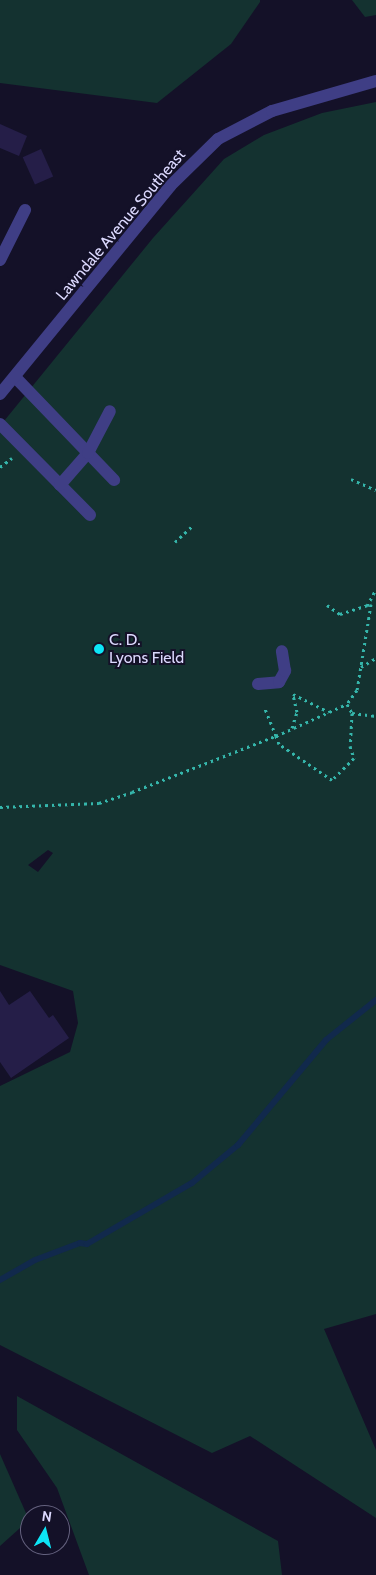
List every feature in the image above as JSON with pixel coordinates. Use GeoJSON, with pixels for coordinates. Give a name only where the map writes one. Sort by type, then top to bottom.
{"type":"FeatureCollection","features":[{"type":"Feature","properties":{"kind":"street","name":"Lawndale Avenue Southeast"},"geometry":{"type":"LineString","coordinates":[[0,394],[170,186],[218,139],[272,111],[376,80]]}},
{"type":"Feature","properties":{"kind":"street"},"geometry":{"type":"LineString","coordinates":[[0,260],[25,210]]}},
{"type":"Feature","properties":{"kind":"street"},"geometry":{"type":"LineString","coordinates":[[15,377],[114,480]]}},
{"type":"Feature","properties":{"kind":"street"},"geometry":{"type":"LineString","coordinates":[[60,485],[88,453],[110,411]]}},
{"type":"Feature","properties":{"kind":"street"},"geometry":{"type":"LineString","coordinates":[[0,424],[90,515]]}},
{"type":"Feature","properties":{"kind":"street"},"geometry":{"type":"LineString","coordinates":[[258,684],[279,682],[285,671],[282,651]]}},
{"type":"Feature","properties":{"kind":"path"},"geometry":{"type":"LineString","coordinates":[[0,467],[18,454]]}},
{"type":"Feature","properties":{"kind":"path"},"geometry":{"type":"LineString","coordinates":[[351,479],[376,490]]}},
{"type":"Feature","properties":{"kind":"path"},"geometry":{"type":"LineString","coordinates":[[175,542],[192,526]]}},
{"type":"Feature","properties":{"kind":"path"},"geometry":{"type":"LineString","coordinates":[[367,606],[376,589]]}},
{"type":"Feature","properties":{"kind":"path"},"geometry":{"type":"LineString","coordinates":[[0,807],[99,803],[276,736],[347,704],[357,690],[371,604],[340,614],[327,605]]}},
{"type":"Feature","properties":{"kind":"path"},"geometry":{"type":"LineString","coordinates":[[360,667],[376,658]]}},
{"type":"Feature","properties":{"kind":"path"},"geometry":{"type":"LineString","coordinates":[[292,729],[297,712],[293,694],[329,712]]}},
{"type":"Feature","properties":{"kind":"path"},"geometry":{"type":"LineString","coordinates":[[264,707],[284,751],[332,780],[354,758],[350,746],[352,713],[347,704]]}},
{"type":"Feature","properties":{"kind":"path"},"geometry":{"type":"LineString","coordinates":[[352,713],[376,716]]}},
{"type":"Feature","properties":{"kind":"green space"},"geometry":{"type":"Polygon","coordinates":[[[0,0],[260,0],[260,2],[231,44],[157,103],[0,83],[0,0]]]}},
{"type":"Feature","properties":{"kind":"green space"},"geometry":{"type":"Polygon","coordinates":[[[352,0],[376,0],[376,15],[365,17],[352,0]]]}},
{"type":"Feature","properties":{"kind":"green space"},"geometry":{"type":"Polygon","coordinates":[[[376,102],[376,1314],[324,1329],[376,1450],[376,1518],[250,1436],[212,1453],[0,1345],[0,1086],[70,1052],[78,1023],[73,991],[0,965],[0,426],[153,238],[224,159],[264,135],[322,113],[376,102]],[[48,850],[28,865],[38,872],[53,853],[48,850]]]}},
{"type":"Feature","properties":{"kind":"green space"},"geometry":{"type":"Polygon","coordinates":[[[17,1396],[278,1541],[282,1575],[89,1575],[70,1523],[70,1505],[63,1505],[57,1488],[17,1430],[17,1396]]]}},
{"type":"Feature","properties":{"kind":"green space"},"geometry":{"type":"Polygon","coordinates":[[[0,1454],[22,1505],[20,1505],[20,1528],[0,1546],[0,1454]]]}},
{"type":"Feature","properties":{"kind":"building"},"geometry":{"type":"Polygon","coordinates":[[[0,124],[27,136],[19,156],[0,148],[0,124]]]}},
{"type":"Feature","properties":{"kind":"building"},"geometry":{"type":"Polygon","coordinates":[[[41,149],[53,176],[35,185],[23,157],[41,149]]]}},
{"type":"Feature","properties":{"kind":"building"},"geometry":{"type":"Polygon","coordinates":[[[0,991],[9,1005],[30,991],[49,1018],[53,1015],[69,1038],[11,1078],[0,1062],[0,991]]]}},
{"type":"Feature","properties":{"kind":"waterway"},"geometry":{"type":"LineString","coordinates":[[0,1280],[35,1260],[80,1243],[87,1244],[192,1183],[238,1145],[326,1040],[376,1000]]}},
{"type":"Feature","properties":{"kind":"place","name":"C. D. Lyons Field"},"geometry":{"type":"Point","coordinates":[99,649]}}]}
